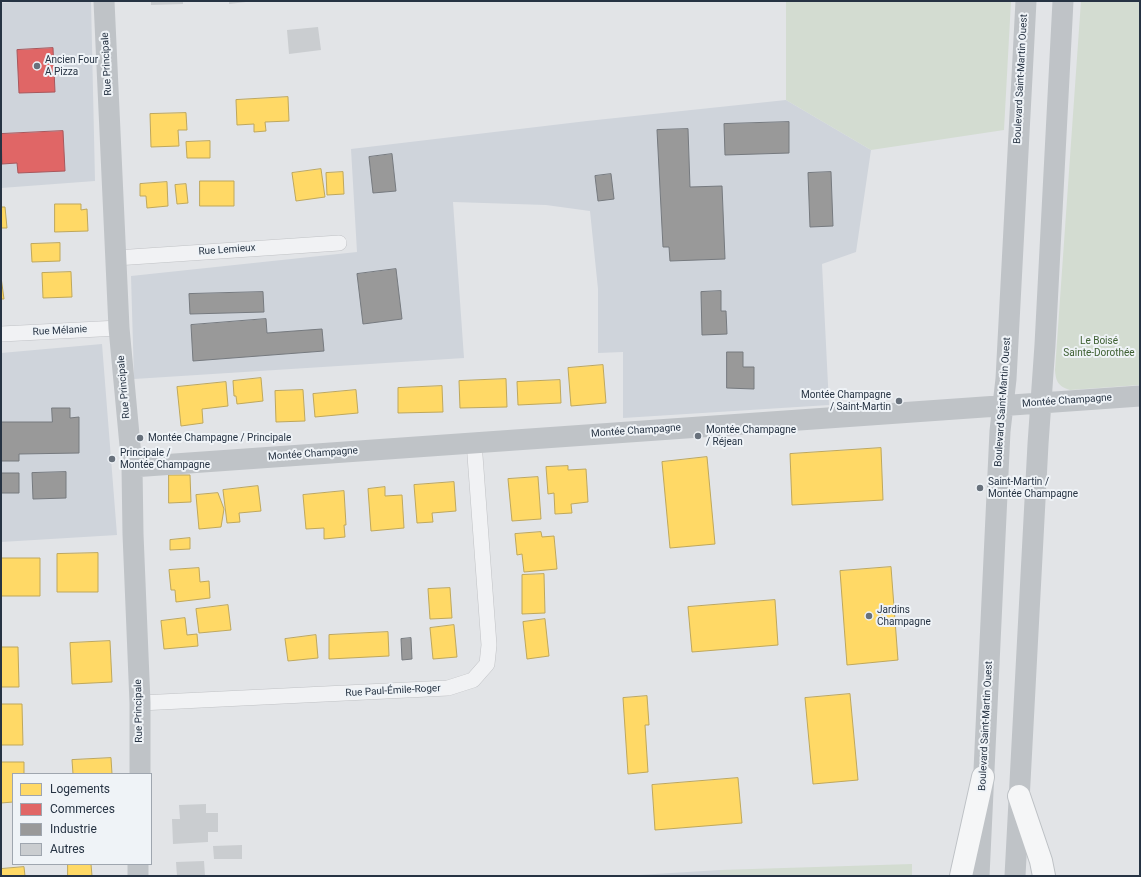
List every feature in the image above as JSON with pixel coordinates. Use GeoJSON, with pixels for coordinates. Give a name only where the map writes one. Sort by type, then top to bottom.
{"type":"FeatureCollection","features":[{"type":"Feature","properties":{"kind":"main road"},"geometry":{"type":"LineString","coordinates":[[961,876],[983,777]]}},
{"type":"Feature","properties":{"kind":"main road"},"geometry":{"type":"LineString","coordinates":[[1019,796],[1041,861],[1044,876]]}},
{"type":"Feature","properties":{"kind":"street","name":"Rue Principale"},"geometry":{"type":"LineString","coordinates":[[104,1],[119,328],[132,467],[133,534],[140,703],[140,773]]}},
{"type":"Feature","properties":{"kind":"street","name":"Boulevard Saint-Martin Ouest"},"geometry":{"type":"LineString","coordinates":[[979,876],[1000,431],[1006,379],[1026,1]]}},
{"type":"Feature","properties":{"kind":"street"},"geometry":{"type":"LineString","coordinates":[[1015,876],[1063,1]]}},
{"type":"Feature","properties":{"kind":"street","name":"Rue Lemieux"},"geometry":{"type":"LineString","coordinates":[[116,258],[339,242]]}},
{"type":"Feature","properties":{"kind":"street","name":"Rue Mélanie"},"geometry":{"type":"LineString","coordinates":[[1,334],[119,328]]}},
{"type":"Feature","properties":{"kind":"street","name":"Montée Champagne"},"geometry":{"type":"LineString","coordinates":[[132,467],[1140,396]]}},
{"type":"Feature","properties":{"kind":"street","name":"Rue Paul-Émile-Roger"},"geometry":{"type":"LineString","coordinates":[[140,703],[448,688],[473,680],[487,664],[489,645],[474,442]]}},
{"type":"Feature","properties":{"kind":"street"},"geometry":{"type":"LineString","coordinates":[[138,865],[138,876]]}},
{"type":"Feature","properties":{"kind":"shaded area"},"geometry":{"type":"Polygon","coordinates":[[[25,1],[91,1],[95,181],[1,188],[1,3],[25,1]]]}},
{"type":"Feature","properties":{"kind":"shaded area"},"geometry":{"type":"Polygon","coordinates":[[[786,100],[871,150],[856,252],[822,264],[829,405],[623,418],[623,352],[598,353],[598,289],[590,211],[546,205],[453,202],[464,358],[134,379],[131,276],[357,252],[351,149],[587,121],[786,100]]]}},
{"type":"Feature","properties":{"kind":"shaded area"},"geometry":{"type":"Polygon","coordinates":[[[102,344],[117,535],[1,542],[1,353],[102,344]]]}},
{"type":"Feature","properties":{"kind":"shaded area"},"geometry":{"type":"Polygon","coordinates":[[[720,870],[720,876],[623,876],[720,870]]]}},
{"type":"Feature","properties":{"kind":"green space"},"geometry":{"type":"Polygon","coordinates":[[[786,1],[1011,1],[1004,130],[871,150],[786,100],[786,1]]]}},
{"type":"Feature","properties":{"kind":"green space","name":"Le Boisé Sainte-Dorothée"},"geometry":{"type":"Polygon","coordinates":[[[1081,1],[1140,1],[1140,385],[1070,390],[1058,383],[1055,370],[1081,1]]]}},
{"type":"Feature","properties":{"kind":"green space"},"geometry":{"type":"Polygon","coordinates":[[[912,864],[912,876],[720,876],[720,870],[912,864]]]}},
{"type":"Feature","properties":{"kind":"building: Logements"},"geometry":{"type":"Polygon","coordinates":[[[288,97],[289,121],[265,122],[266,131],[254,132],[254,124],[237,125],[236,100],[288,97]]]}},
{"type":"Feature","properties":{"kind":"building: Logements"},"geometry":{"type":"Polygon","coordinates":[[[186,113],[187,130],[178,130],[179,146],[151,147],[150,114],[186,113]]]}},
{"type":"Feature","properties":{"kind":"building: Logements"},"geometry":{"type":"Polygon","coordinates":[[[210,141],[210,158],[187,158],[186,142],[210,141]]]}},
{"type":"Feature","properties":{"kind":"building: Logements"},"geometry":{"type":"Polygon","coordinates":[[[321,169],[325,197],[296,201],[292,173],[321,169]]]}},
{"type":"Feature","properties":{"kind":"building: Logements"},"geometry":{"type":"Polygon","coordinates":[[[343,172],[344,194],[327,195],[326,173],[343,172]]]}},
{"type":"Feature","properties":{"kind":"building: Logements"},"geometry":{"type":"Polygon","coordinates":[[[200,181],[234,181],[234,206],[200,206],[200,181]]]}},
{"type":"Feature","properties":{"kind":"building: Logements"},"geometry":{"type":"Polygon","coordinates":[[[167,182],[168,206],[147,208],[146,196],[140,196],[140,184],[167,182]]]}},
{"type":"Feature","properties":{"kind":"building: Logements"},"geometry":{"type":"Polygon","coordinates":[[[186,184],[188,203],[177,204],[175,185],[186,184]]]}},
{"type":"Feature","properties":{"kind":"building: Logements"},"geometry":{"type":"Polygon","coordinates":[[[55,204],[81,204],[81,210],[87,209],[88,231],[55,232],[55,204]]]}},
{"type":"Feature","properties":{"kind":"building: Logements"},"geometry":{"type":"Polygon","coordinates":[[[1,207],[5,207],[7,228],[1,228],[1,207]]]}},
{"type":"Feature","properties":{"kind":"building: Logements"},"geometry":{"type":"Polygon","coordinates":[[[60,243],[60,261],[32,262],[31,244],[60,243]]]}},
{"type":"Feature","properties":{"kind":"building: Logements"},"geometry":{"type":"Polygon","coordinates":[[[71,272],[72,297],[43,298],[42,273],[71,272]]]}},
{"type":"Feature","properties":{"kind":"building: Logements"},"geometry":{"type":"Polygon","coordinates":[[[1,277],[4,299],[1,299],[1,277]]]}},
{"type":"Feature","properties":{"kind":"building: Logements"},"geometry":{"type":"Polygon","coordinates":[[[603,365],[606,403],[571,406],[568,368],[603,365]]]}},
{"type":"Feature","properties":{"kind":"building: Logements"},"geometry":{"type":"Polygon","coordinates":[[[261,378],[263,401],[237,404],[236,396],[234,396],[233,381],[261,378]]]}},
{"type":"Feature","properties":{"kind":"building: Logements"},"geometry":{"type":"Polygon","coordinates":[[[506,379],[507,407],[460,408],[459,381],[506,379]]]}},
{"type":"Feature","properties":{"kind":"building: Logements"},"geometry":{"type":"Polygon","coordinates":[[[560,380],[561,403],[518,405],[517,382],[560,380]]]}},
{"type":"Feature","properties":{"kind":"building: Logements"},"geometry":{"type":"Polygon","coordinates":[[[226,382],[228,406],[202,409],[203,423],[181,426],[177,387],[226,382]]]}},
{"type":"Feature","properties":{"kind":"building: Logements"},"geometry":{"type":"Polygon","coordinates":[[[442,386],[443,412],[398,413],[398,388],[442,386]]]}},
{"type":"Feature","properties":{"kind":"building: Logements"},"geometry":{"type":"Polygon","coordinates":[[[303,390],[305,421],[276,422],[275,391],[303,390]]]}},
{"type":"Feature","properties":{"kind":"building: Logements"},"geometry":{"type":"Polygon","coordinates":[[[356,390],[358,413],[315,417],[313,394],[356,390]]]}},
{"type":"Feature","properties":{"kind":"building: Logements"},"geometry":{"type":"Polygon","coordinates":[[[881,448],[883,500],[792,505],[790,454],[881,448]]]}},
{"type":"Feature","properties":{"kind":"building: Logements"},"geometry":{"type":"Polygon","coordinates":[[[707,457],[715,544],[670,548],[662,462],[707,457]]]}},
{"type":"Feature","properties":{"kind":"building: Logements"},"geometry":{"type":"Polygon","coordinates":[[[568,466],[568,470],[586,469],[588,502],[571,504],[572,513],[555,514],[554,493],[548,494],[546,467],[568,466]]]}},
{"type":"Feature","properties":{"kind":"building: Logements"},"geometry":{"type":"Polygon","coordinates":[[[169,475],[190,475],[191,502],[169,503],[169,475]]]}},
{"type":"Feature","properties":{"kind":"building: Logements"},"geometry":{"type":"Polygon","coordinates":[[[538,477],[541,519],[512,521],[508,479],[538,477]]]}},
{"type":"Feature","properties":{"kind":"building: Logements"},"geometry":{"type":"Polygon","coordinates":[[[454,482],[456,511],[432,513],[433,522],[417,523],[414,485],[454,482]]]}},
{"type":"Feature","properties":{"kind":"building: Logements"},"geometry":{"type":"Polygon","coordinates":[[[258,486],[261,511],[239,513],[240,522],[227,523],[223,490],[258,486]]]}},
{"type":"Feature","properties":{"kind":"building: Logements"},"geometry":{"type":"Polygon","coordinates":[[[385,487],[385,496],[402,495],[404,528],[371,531],[368,489],[385,487]]]}},
{"type":"Feature","properties":{"kind":"building: Logements"},"geometry":{"type":"Polygon","coordinates":[[[344,491],[346,525],[344,525],[345,537],[324,539],[324,528],[306,529],[303,495],[344,491]]]}},
{"type":"Feature","properties":{"kind":"building: Logements"},"geometry":{"type":"Polygon","coordinates":[[[218,493],[224,509],[221,527],[199,529],[196,495],[218,493]]]}},
{"type":"Feature","properties":{"kind":"building: Logements"},"geometry":{"type":"Polygon","coordinates":[[[541,532],[542,537],[554,536],[557,569],[524,572],[522,554],[517,555],[515,534],[541,532]]]}},
{"type":"Feature","properties":{"kind":"building: Logements"},"geometry":{"type":"Polygon","coordinates":[[[190,538],[190,549],[170,550],[170,540],[190,538]]]}},
{"type":"Feature","properties":{"kind":"building: Logements"},"geometry":{"type":"Polygon","coordinates":[[[98,553],[98,592],[57,592],[57,554],[98,553]]]}},
{"type":"Feature","properties":{"kind":"building: Logements"},"geometry":{"type":"Polygon","coordinates":[[[1,558],[40,558],[40,596],[1,596],[1,558]]]}},
{"type":"Feature","properties":{"kind":"building: Logements","name":"Jardins Champagne"},"geometry":{"type":"Polygon","coordinates":[[[891,567],[898,660],[847,665],[840,571],[891,567]]]}},
{"type":"Feature","properties":{"kind":"building: Logements"},"geometry":{"type":"Polygon","coordinates":[[[199,568],[200,582],[209,581],[210,598],[176,602],[175,590],[171,590],[169,570],[199,568]]]}},
{"type":"Feature","properties":{"kind":"building: Logements"},"geometry":{"type":"Polygon","coordinates":[[[544,574],[545,613],[522,614],[522,575],[544,574]]]}},
{"type":"Feature","properties":{"kind":"building: Logements"},"geometry":{"type":"Polygon","coordinates":[[[450,588],[452,618],[430,619],[428,589],[450,588]]]}},
{"type":"Feature","properties":{"kind":"building: Logements"},"geometry":{"type":"Polygon","coordinates":[[[775,600],[778,645],[692,652],[688,607],[775,600]]]}},
{"type":"Feature","properties":{"kind":"building: Logements"},"geometry":{"type":"Polygon","coordinates":[[[228,605],[231,630],[199,633],[196,609],[228,605]]]}},
{"type":"Feature","properties":{"kind":"building: Logements"},"geometry":{"type":"Polygon","coordinates":[[[185,618],[187,635],[197,634],[198,646],[164,649],[161,621],[185,618]]]}},
{"type":"Feature","properties":{"kind":"building: Logements"},"geometry":{"type":"Polygon","coordinates":[[[545,619],[549,656],[527,659],[523,622],[545,619]]]}},
{"type":"Feature","properties":{"kind":"building: Logements"},"geometry":{"type":"Polygon","coordinates":[[[454,625],[457,657],[433,659],[430,628],[454,625]]]}},
{"type":"Feature","properties":{"kind":"building: Logements"},"geometry":{"type":"Polygon","coordinates":[[[388,632],[389,656],[329,659],[329,635],[388,632]]]}},
{"type":"Feature","properties":{"kind":"building: Logements"},"geometry":{"type":"Polygon","coordinates":[[[316,635],[318,658],[288,661],[285,639],[316,635]]]}},
{"type":"Feature","properties":{"kind":"building: Logements"},"geometry":{"type":"Polygon","coordinates":[[[110,641],[112,682],[72,684],[70,643],[110,641]]]}},
{"type":"Feature","properties":{"kind":"building: Logements"},"geometry":{"type":"Polygon","coordinates":[[[1,647],[18,647],[19,687],[1,687],[1,647]]]}},
{"type":"Feature","properties":{"kind":"building: Logements"},"geometry":{"type":"Polygon","coordinates":[[[850,694],[858,780],[813,784],[805,698],[850,694]]]}},
{"type":"Feature","properties":{"kind":"building: Logements"},"geometry":{"type":"Polygon","coordinates":[[[647,696],[649,725],[645,725],[648,772],[628,774],[623,698],[647,696]]]}},
{"type":"Feature","properties":{"kind":"building: Logements"},"geometry":{"type":"Polygon","coordinates":[[[1,704],[22,704],[23,745],[1,745],[1,704]]]}},
{"type":"Feature","properties":{"kind":"building: Logements"},"geometry":{"type":"Polygon","coordinates":[[[111,758],[112,773],[73,773],[72,760],[111,758]]]}},
{"type":"Feature","properties":{"kind":"building: Logements"},"geometry":{"type":"Polygon","coordinates":[[[1,762],[24,762],[24,773],[12,773],[12,802],[1,803],[1,762]]]}},
{"type":"Feature","properties":{"kind":"building: Logements"},"geometry":{"type":"Polygon","coordinates":[[[738,778],[742,823],[655,830],[652,785],[738,778]]]}},
{"type":"Feature","properties":{"kind":"building: Logements"},"geometry":{"type":"Polygon","coordinates":[[[68,865],[91,865],[92,876],[68,876],[68,865]]]}},
{"type":"Feature","properties":{"kind":"building: Logements"},"geometry":{"type":"Polygon","coordinates":[[[24,867],[25,876],[1,876],[1,869],[24,867]]]}},
{"type":"Feature","properties":{"kind":"building: Commerces"},"geometry":{"type":"Polygon","coordinates":[[[53,48],[55,92],[19,93],[17,50],[53,48]]]}},
{"type":"Feature","properties":{"kind":"building: Commerces"},"geometry":{"type":"Polygon","coordinates":[[[63,131],[65,171],[18,173],[17,163],[2,164],[1,134],[63,131]]]}},
{"type":"Feature","properties":{"kind":"building: Industrie"},"geometry":{"type":"Polygon","coordinates":[[[789,122],[789,153],[725,155],[724,124],[789,122]]]}},
{"type":"Feature","properties":{"kind":"building: Industrie"},"geometry":{"type":"Polygon","coordinates":[[[688,129],[690,187],[722,186],[725,259],[670,261],[669,247],[663,247],[657,130],[688,129]]]}},
{"type":"Feature","properties":{"kind":"building: Industrie"},"geometry":{"type":"Polygon","coordinates":[[[392,154],[396,191],[373,193],[369,157],[392,154]]]}},
{"type":"Feature","properties":{"kind":"building: Industrie"},"geometry":{"type":"Polygon","coordinates":[[[831,172],[833,226],[810,227],[808,173],[831,172]]]}},
{"type":"Feature","properties":{"kind":"building: Industrie"},"geometry":{"type":"Polygon","coordinates":[[[611,174],[614,199],[598,201],[595,176],[611,174]]]}},
{"type":"Feature","properties":{"kind":"building: Industrie"},"geometry":{"type":"Polygon","coordinates":[[[396,269],[402,319],[363,324],[357,274],[396,269]]]}},
{"type":"Feature","properties":{"kind":"building: Industrie"},"geometry":{"type":"Polygon","coordinates":[[[721,291],[721,311],[726,311],[727,334],[702,335],[701,292],[721,291]]]}},
{"type":"Feature","properties":{"kind":"building: Industrie"},"geometry":{"type":"Polygon","coordinates":[[[263,292],[264,312],[190,314],[189,294],[263,292]]]}},
{"type":"Feature","properties":{"kind":"building: Industrie"},"geometry":{"type":"Polygon","coordinates":[[[266,319],[267,333],[322,329],[324,351],[193,361],[191,325],[266,319]]]}},
{"type":"Feature","properties":{"kind":"building: Industrie"},"geometry":{"type":"Polygon","coordinates":[[[727,352],[743,352],[743,367],[754,367],[754,389],[727,388],[727,352]]]}},
{"type":"Feature","properties":{"kind":"building: Industrie"},"geometry":{"type":"Polygon","coordinates":[[[52,408],[70,408],[70,418],[79,417],[79,453],[19,454],[19,461],[1,461],[1,422],[52,422],[52,408]]]}},
{"type":"Feature","properties":{"kind":"building: Industrie"},"geometry":{"type":"Polygon","coordinates":[[[66,472],[66,498],[33,499],[32,473],[66,472]]]}},
{"type":"Feature","properties":{"kind":"building: Industrie"},"geometry":{"type":"Polygon","coordinates":[[[1,473],[19,473],[19,493],[1,493],[1,473]]]}},
{"type":"Feature","properties":{"kind":"building: Industrie"},"geometry":{"type":"Polygon","coordinates":[[[411,638],[412,659],[402,660],[401,639],[411,638]]]}},
{"type":"Feature","properties":{"kind":"building: Autres"},"geometry":{"type":"Polygon","coordinates":[[[151,1],[183,1],[183,4],[151,5],[151,1]]]}},
{"type":"Feature","properties":{"kind":"building: Autres"},"geometry":{"type":"Polygon","coordinates":[[[229,1],[246,1],[246,2],[229,4],[229,1]]]}},
{"type":"Feature","properties":{"kind":"building: Autres"},"geometry":{"type":"Polygon","coordinates":[[[318,27],[321,50],[289,54],[287,30],[318,27]]]}},
{"type":"Feature","properties":{"kind":"building: Autres"},"geometry":{"type":"Polygon","coordinates":[[[206,804],[206,813],[218,813],[218,832],[208,832],[208,842],[173,844],[172,819],[180,819],[179,805],[206,804]]]}},
{"type":"Feature","properties":{"kind":"building: Autres"},"geometry":{"type":"Polygon","coordinates":[[[242,845],[242,859],[214,859],[213,846],[242,845]]]}},
{"type":"Feature","properties":{"kind":"building: Autres"},"geometry":{"type":"Polygon","coordinates":[[[204,861],[205,876],[177,876],[176,862],[204,861]]]}},
{"type":"Feature","properties":{"kind":"place","name":"Ancien Four A Pizza"},"geometry":{"type":"Point","coordinates":[37,66]}},
{"type":"Feature","properties":{"kind":"place","name":"Montée Champagne / Saint-Martin"},"geometry":{"type":"Point","coordinates":[899,401]}},
{"type":"Feature","properties":{"kind":"place","name":"Montée Champagne / Réjean"},"geometry":{"type":"Point","coordinates":[698,436]}},
{"type":"Feature","properties":{"kind":"place","name":"Montée Champagne / Principale"},"geometry":{"type":"Point","coordinates":[140,438]}},
{"type":"Feature","properties":{"kind":"place","name":"Principale / Montée Champagne"},"geometry":{"type":"Point","coordinates":[112,459]}},
{"type":"Feature","properties":{"kind":"place","name":"Saint-Martin / Montée Champagne"},"geometry":{"type":"Point","coordinates":[980,488]}},
{"type":"Feature","properties":{"kind":"place","name":"Jardins Champagne"},"geometry":{"type":"Point","coordinates":[869,616]}}]}
